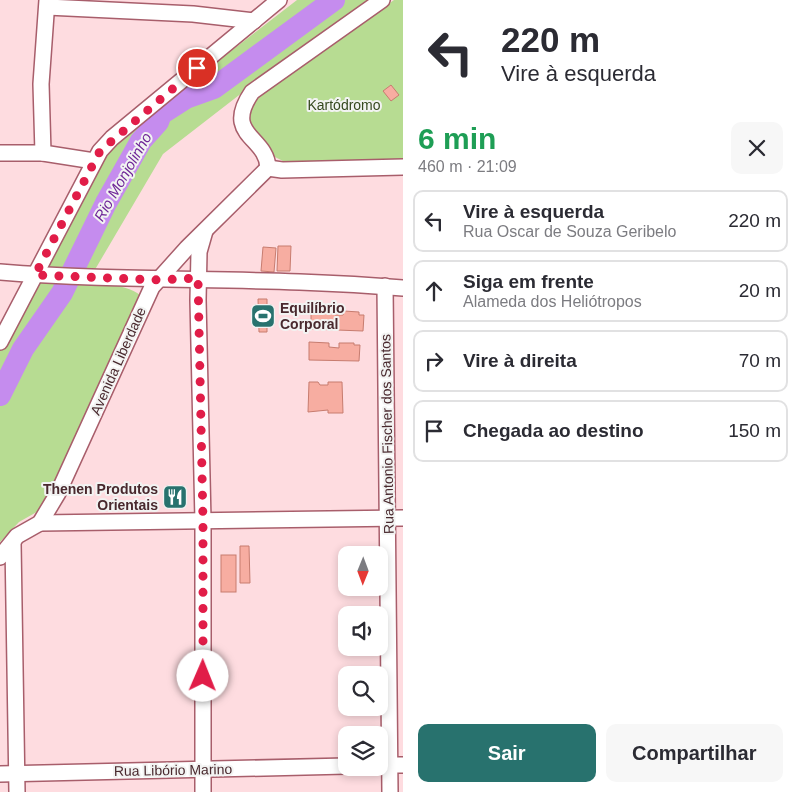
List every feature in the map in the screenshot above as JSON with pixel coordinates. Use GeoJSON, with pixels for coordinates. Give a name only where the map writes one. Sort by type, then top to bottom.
{"type":"FeatureCollection","features":[{"type":"Feature","properties":{"kind":"street"},"geometry":{"type":"LineString","coordinates":[[0,342],[94,161],[112,138],[279,0]]}},
{"type":"Feature","properties":{"kind":"street"},"geometry":{"type":"LineString","coordinates":[[382,0],[264,83],[248,98],[241,116],[245,130],[268,162],[268,168],[282,170],[403,167]]}},
{"type":"Feature","properties":{"kind":"street"},"geometry":{"type":"LineString","coordinates":[[43,153],[42,84],[47,4],[193,7],[254,21]]}},
{"type":"Feature","properties":{"kind":"street"},"geometry":{"type":"LineString","coordinates":[[0,153],[43,153],[94,161]]}},
{"type":"Feature","properties":{"kind":"street","name":"Avenida Liberdade"},"geometry":{"type":"LineString","coordinates":[[40,523],[71,469],[144,303],[160,280],[187,248],[268,168]]}},
{"type":"Feature","properties":{"kind":"street"},"geometry":{"type":"LineString","coordinates":[[203,792],[203,521],[198,278],[199,252],[205,231]]}},
{"type":"Feature","properties":{"kind":"street"},"geometry":{"type":"LineString","coordinates":[[0,272],[55,277],[160,280],[198,278],[403,288]]}},
{"type":"Feature","properties":{"kind":"street","name":"Rua Antonio Fischer dos Santos"},"geometry":{"type":"LineString","coordinates":[[385,286],[396,518],[390,792]]}},
{"type":"Feature","properties":{"kind":"street"},"geometry":{"type":"LineString","coordinates":[[0,557],[17,536],[40,523],[396,518]]}},
{"type":"Feature","properties":{"kind":"street"},"geometry":{"type":"LineString","coordinates":[[13,543],[17,792]]}},
{"type":"Feature","properties":{"kind":"street","name":"Rua Libório Marino"},"geometry":{"type":"LineString","coordinates":[[0,774],[338,766]]}},
{"type":"Feature","properties":{"kind":"green space"},"geometry":{"type":"Polygon","coordinates":[[[297,0],[375,0],[283,61],[163,154],[93,273],[51,273],[48,266],[101,161],[134,126],[297,0]]]}},
{"type":"Feature","properties":{"kind":"green space","name":"Kartódromo"},"geometry":{"type":"Polygon","coordinates":[[[394,0],[403,0],[403,160],[287,163],[271,155],[248,119],[254,98],[394,0]]]}},
{"type":"Feature","properties":{"kind":"green space"},"geometry":{"type":"Polygon","coordinates":[[[37,282],[109,284],[123,287],[143,298],[84,428],[42,509],[19,522],[0,542],[0,351],[37,282]]]}},
{"type":"Feature","properties":{"kind":"building"},"geometry":{"type":"Polygon","coordinates":[[[391,85],[399,95],[391,101],[383,91],[391,85]]]}},
{"type":"Feature","properties":{"kind":"building"},"geometry":{"type":"Polygon","coordinates":[[[278,246],[291,246],[290,271],[277,271],[278,246]]]}},
{"type":"Feature","properties":{"kind":"building"},"geometry":{"type":"Polygon","coordinates":[[[263,247],[276,248],[274,272],[261,271],[263,247]]]}},
{"type":"Feature","properties":{"kind":"building","name":"Equilíbrio Corporal"},"geometry":{"type":"Polygon","coordinates":[[[258,299],[267,299],[267,332],[259,332],[258,299]]]}},
{"type":"Feature","properties":{"kind":"building"},"geometry":{"type":"Polygon","coordinates":[[[311,311],[335,312],[335,315],[343,315],[344,311],[359,312],[359,315],[364,315],[363,331],[311,329],[311,311]]]}},
{"type":"Feature","properties":{"kind":"building"},"geometry":{"type":"Polygon","coordinates":[[[309,342],[329,343],[329,347],[339,348],[339,343],[360,345],[359,361],[309,360],[309,342]]]}},
{"type":"Feature","properties":{"kind":"building"},"geometry":{"type":"Polygon","coordinates":[[[309,382],[328,385],[328,382],[342,382],[343,413],[328,413],[328,410],[308,412],[309,382]]]}},
{"type":"Feature","properties":{"kind":"building"},"geometry":{"type":"Polygon","coordinates":[[[240,546],[249,546],[250,583],[240,583],[240,546]]]}},
{"type":"Feature","properties":{"kind":"building"},"geometry":{"type":"Polygon","coordinates":[[[221,555],[236,555],[236,592],[221,592],[221,555]]]}},
{"type":"Feature","properties":{"kind":"waterway","name":"Rio Monjolinho"},"geometry":{"type":"LineString","coordinates":[[0,395],[23,349],[62,293],[106,203],[141,141],[158,122],[161,114],[186,98],[214,88],[334,0]]}},
{"type":"Feature","properties":{"kind":"place","name":"Equilíbrio Corporal"},"geometry":{"type":"Point","coordinates":[263,316]}},
{"type":"Feature","properties":{"kind":"place","name":"Thenen Produtos Orientais"},"geometry":{"type":"Point","coordinates":[175,497]}},
{"type":"Feature","properties":{"kind":"route"},"geometry":{"type":"LineString","coordinates":[[197,68],[112,138],[100,151],[35,275],[160,280],[198,278],[203,521],[203,676]]}}]}
